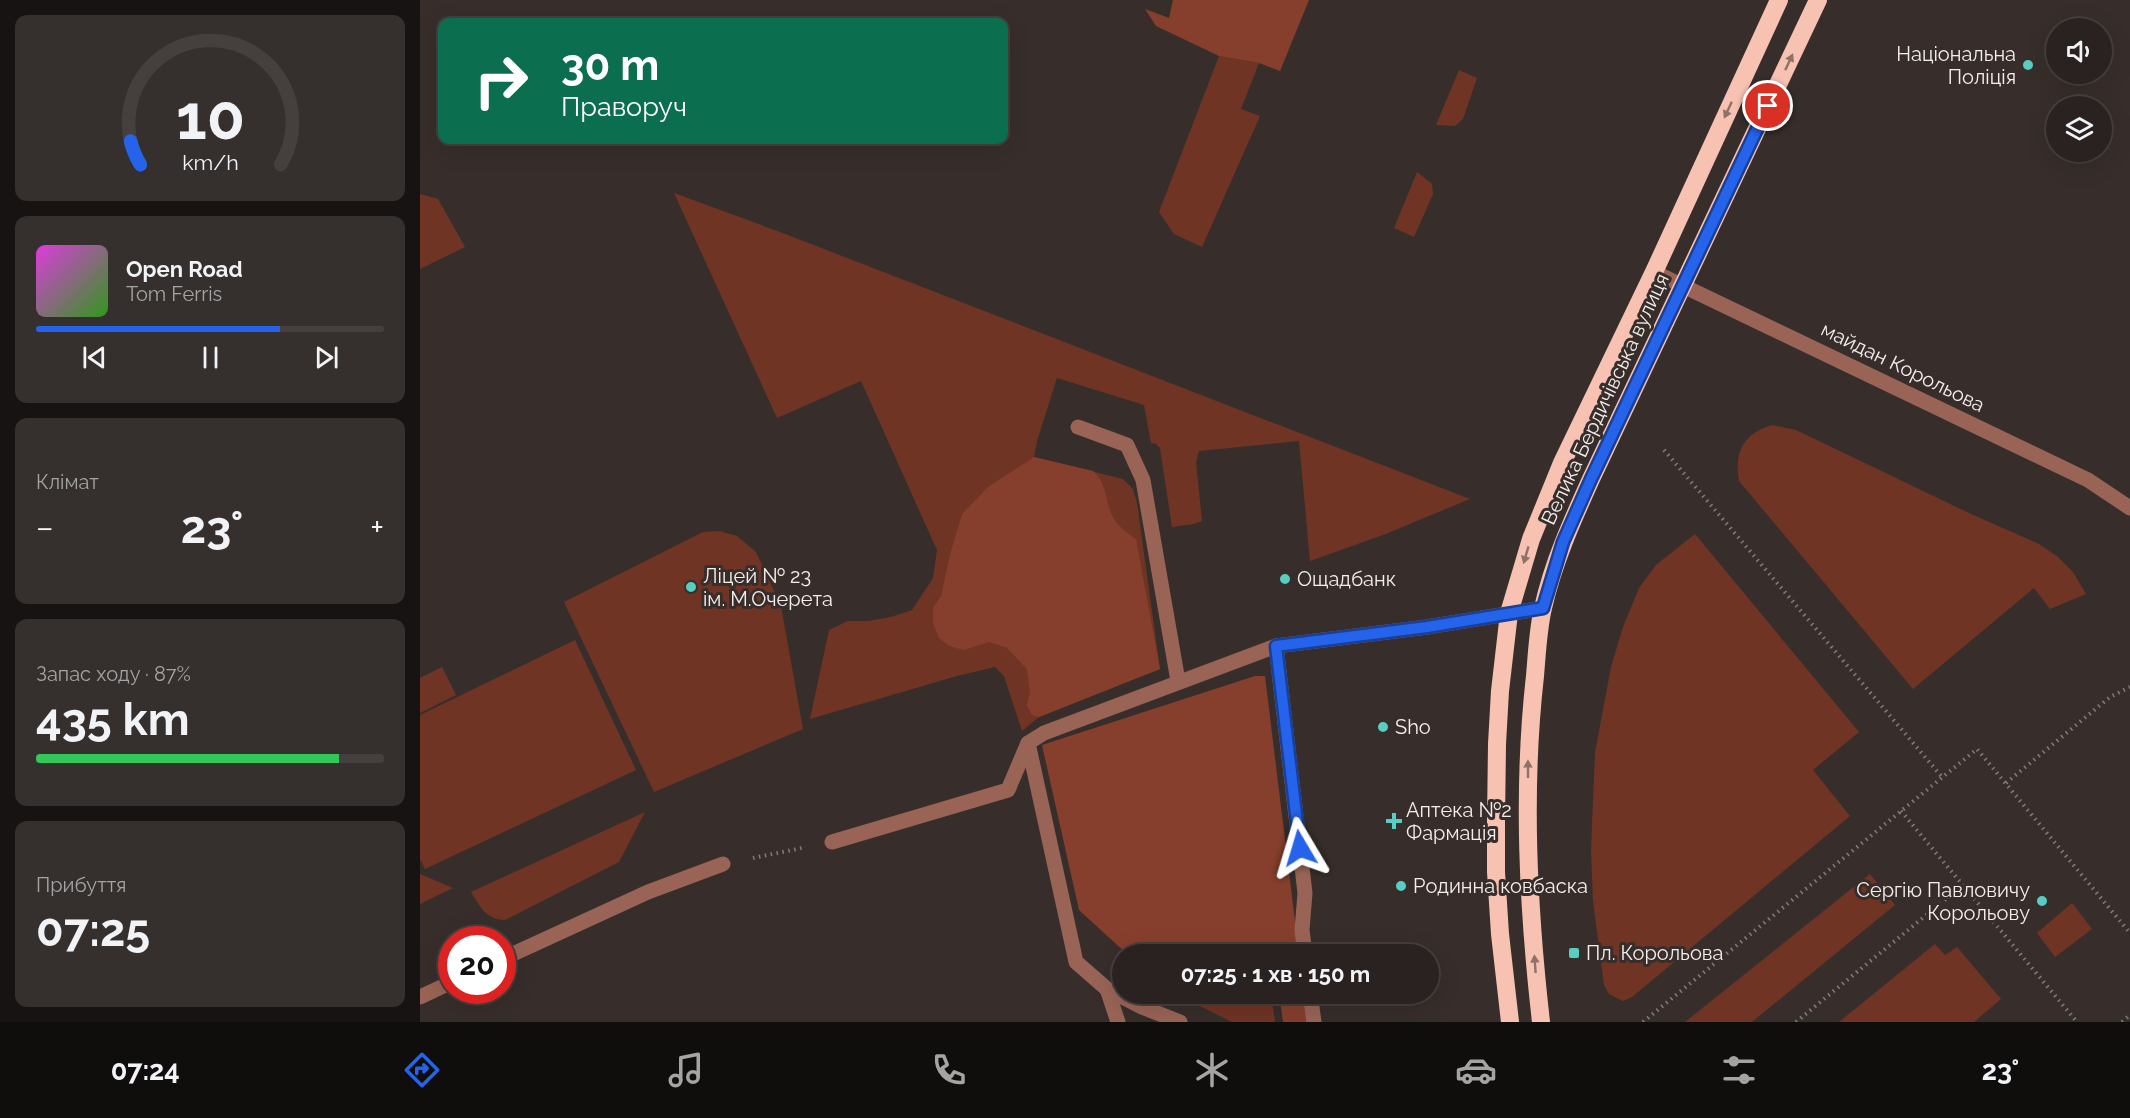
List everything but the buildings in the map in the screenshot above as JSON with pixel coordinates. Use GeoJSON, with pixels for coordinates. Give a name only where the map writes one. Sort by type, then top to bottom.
{"type":"FeatureCollection","features":[{"type":"Feature","properties":{"kind":"highway","name":"Велика Бердичівська вулиця"},"geometry":{"type":"LineString","coordinates":[[1510,1022],[1500,934],[1496,841],[1500,691],[1509,614],[1531,539],[1562,463],[1654,272],[1779,0]]}},
{"type":"Feature","properties":{"kind":"highway","name":"Велика Бердичівська вулиця"},"geometry":{"type":"LineString","coordinates":[[1541,1022],[1534,958],[1528,821],[1528,744],[1543,608],[1563,542],[1591,479],[1818,0]]}},
{"type":"Feature","properties":{"kind":"street","name":"майдан Корольова"},"geometry":{"type":"LineString","coordinates":[[1654,272],[2088,480],[2130,508]]}},
{"type":"Feature","properties":{"kind":"street"},"geometry":{"type":"LineString","coordinates":[[1078,427],[1127,445],[1143,480],[1178,681]]}},
{"type":"Feature","properties":{"kind":"street"},"geometry":{"type":"LineString","coordinates":[[832,842],[1008,790],[1028,744],[1044,733],[1276,646],[1427,627],[1543,608]]}},
{"type":"Feature","properties":{"kind":"street"},"geometry":{"type":"LineString","coordinates":[[1276,646],[1305,893],[1302,930],[1304,944]]}},
{"type":"Feature","properties":{"kind":"street"},"geometry":{"type":"LineString","coordinates":[[1028,744],[1076,962],[1107,989],[1142,1007],[1180,1022]]}},
{"type":"Feature","properties":{"kind":"street"},"geometry":{"type":"LineString","coordinates":[[516,953],[648,892],[723,864]]}},
{"type":"Feature","properties":{"kind":"street"},"geometry":{"type":"LineString","coordinates":[[420,997],[438,989]]}},
{"type":"Feature","properties":{"kind":"street"},"geometry":{"type":"LineString","coordinates":[[1107,989],[1118,1022]]}},
{"type":"Feature","properties":{"kind":"street"},"geometry":{"type":"LineString","coordinates":[[1312,1004],[1314,1022]]}},
{"type":"Feature","properties":{"kind":"path"},"geometry":{"type":"LineString","coordinates":[[1664,450],[1942,777]]}},
{"type":"Feature","properties":{"kind":"path"},"geometry":{"type":"LineString","coordinates":[[2006,783],[2110,697],[2130,687]]}},
{"type":"Feature","properties":{"kind":"path"},"geometry":{"type":"LineString","coordinates":[[1643,1022],[1977,748],[2130,933]]}},
{"type":"Feature","properties":{"kind":"path"},"geometry":{"type":"LineString","coordinates":[[1901,811],[2077,1022]]}},
{"type":"Feature","properties":{"kind":"path"},"geometry":{"type":"LineString","coordinates":[[723,864],[832,842]]}},
{"type":"Feature","properties":{"kind":"path"},"geometry":{"type":"LineString","coordinates":[[1796,1022],[1963,885]]}},
{"type":"Feature","properties":{"kind":"path"},"geometry":{"type":"LineString","coordinates":[[2122,1022],[2130,1015]]}},
{"type":"Feature","properties":{"kind":"shaded area"},"geometry":{"type":"Polygon","coordinates":[[[1173,0],[1309,0],[1280,71],[1259,63],[1219,56],[1156,26],[1145,9],[1169,18],[1173,0]]]}},
{"type":"Feature","properties":{"kind":"shaded area"},"geometry":{"type":"Polygon","coordinates":[[[1219,56],[1259,63],[1241,109],[1260,116],[1202,247],[1174,234],[1159,212],[1219,56]]]}},
{"type":"Feature","properties":{"kind":"shaded area"},"geometry":{"type":"Polygon","coordinates":[[[1459,70],[1477,78],[1463,119],[1455,126],[1436,125],[1459,70]]]}},
{"type":"Feature","properties":{"kind":"shaded area"},"geometry":{"type":"Polygon","coordinates":[[[1417,172],[1432,184],[1433,194],[1414,237],[1394,228],[1417,172]]]}},
{"type":"Feature","properties":{"kind":"shaded area"},"geometry":{"type":"Polygon","coordinates":[[[674,193],[1470,499],[1383,535],[1310,561],[1299,441],[1199,451],[1196,462],[1202,521],[1172,527],[1160,448],[1151,443],[1144,405],[1057,378],[1034,457],[1123,479],[1133,489],[1137,503],[1160,669],[1039,717],[1022,731],[1004,676],[995,667],[810,719],[829,630],[848,621],[868,621],[912,610],[933,578],[937,550],[861,381],[777,418],[674,193]]]}},
{"type":"Feature","properties":{"kind":"shaded area"},"geometry":{"type":"Polygon","coordinates":[[[420,194],[438,199],[465,247],[420,269],[420,194]]]}},
{"type":"Feature","properties":{"kind":"shaded area"},"geometry":{"type":"Polygon","coordinates":[[[1772,425],[1796,430],[2039,544],[2058,557],[2073,572],[2086,594],[2050,609],[2034,588],[1913,689],[1739,481],[1738,461],[1747,439],[1754,433],[1772,425]]]}},
{"type":"Feature","properties":{"kind":"shaded area"},"geometry":{"type":"Polygon","coordinates":[[[1034,457],[1093,471],[1101,481],[1114,519],[1122,529],[1136,539],[1160,669],[1039,717],[1032,715],[1027,705],[1030,693],[1027,669],[1007,648],[989,642],[964,650],[949,646],[939,638],[933,623],[933,608],[941,596],[962,514],[988,487],[1034,457]]]}},
{"type":"Feature","properties":{"kind":"shaded area"},"geometry":{"type":"Polygon","coordinates":[[[719,531],[737,536],[756,552],[781,606],[803,729],[654,792],[564,602],[703,532],[719,531]]]}},
{"type":"Feature","properties":{"kind":"shaded area"},"geometry":{"type":"Polygon","coordinates":[[[1695,534],[1859,732],[1813,770],[1850,816],[1632,997],[1623,1001],[1609,994],[1604,985],[1593,901],[1591,850],[1595,752],[1611,667],[1623,627],[1639,588],[1656,565],[1695,534]]]}},
{"type":"Feature","properties":{"kind":"shaded area"},"geometry":{"type":"Polygon","coordinates":[[[575,640],[636,770],[425,869],[420,859],[420,715],[575,640]]]}},
{"type":"Feature","properties":{"kind":"shaded area"},"geometry":{"type":"Polygon","coordinates":[[[442,667],[456,695],[420,713],[420,678],[442,667]]]}},
{"type":"Feature","properties":{"kind":"shaded area"},"geometry":{"type":"Polygon","coordinates":[[[1255,676],[1265,676],[1298,944],[1116,944],[1079,910],[1042,745],[1255,676]]]}},
{"type":"Feature","properties":{"kind":"shaded area"},"geometry":{"type":"Polygon","coordinates":[[[645,812],[619,862],[505,920],[489,915],[481,908],[471,892],[645,812]]]}},
{"type":"Feature","properties":{"kind":"shaded area"},"geometry":{"type":"Polygon","coordinates":[[[420,874],[453,888],[420,904],[420,874]]]}},
{"type":"Feature","properties":{"kind":"shaded area"},"geometry":{"type":"Polygon","coordinates":[[[1870,874],[1895,905],[1752,1022],[1685,1022],[1870,874]]]}},
{"type":"Feature","properties":{"kind":"shaded area"},"geometry":{"type":"Polygon","coordinates":[[[2072,903],[2092,929],[2055,957],[2037,933],[2072,903]]]}},
{"type":"Feature","properties":{"kind":"shaded area"},"geometry":{"type":"Polygon","coordinates":[[[1935,944],[1945,955],[1957,947],[2001,999],[1974,1022],[1839,1022],[1935,944]]]}},
{"type":"Feature","properties":{"kind":"shaded area"},"geometry":{"type":"Polygon","coordinates":[[[1196,1004],[1273,1004],[1275,1022],[1232,1022],[1196,1004]]]}},
{"type":"Feature","properties":{"kind":"shaded area"},"geometry":{"type":"Polygon","coordinates":[[[1281,1004],[1307,1004],[1309,1022],[1283,1022],[1281,1004]]]}},
{"type":"Feature","properties":{"kind":"place","name":"Національна Поліція"},"geometry":{"type":"Point","coordinates":[2028,65]}},
{"type":"Feature","properties":{"kind":"place","name":"Ощадбанк"},"geometry":{"type":"Point","coordinates":[1285,579]}},
{"type":"Feature","properties":{"kind":"place","name":"Ліцей № 23 ім. М.Очерета"},"geometry":{"type":"Point","coordinates":[691,587]}},
{"type":"Feature","properties":{"kind":"place","name":"Sho"},"geometry":{"type":"Point","coordinates":[1383,727]}},
{"type":"Feature","properties":{"kind":"place","name":"Аптека №2 Фармація"},"geometry":{"type":"Point","coordinates":[1394,821]}},
{"type":"Feature","properties":{"kind":"place","name":"Родинна ковбаска"},"geometry":{"type":"Point","coordinates":[1401,886]}},
{"type":"Feature","properties":{"kind":"place","name":"Сергію Павловичу Корольову"},"geometry":{"type":"Point","coordinates":[2042,901]}},
{"type":"Feature","properties":{"kind":"place","name":"Пл. Корольова"},"geometry":{"type":"Point","coordinates":[1574,953]}},
{"type":"Feature","properties":{"kind":"route"},"geometry":{"type":"LineString","coordinates":[[1300,848],[1276,646],[1427,627],[1543,608],[1563,542],[1591,479],[1768,106]]}}]}
